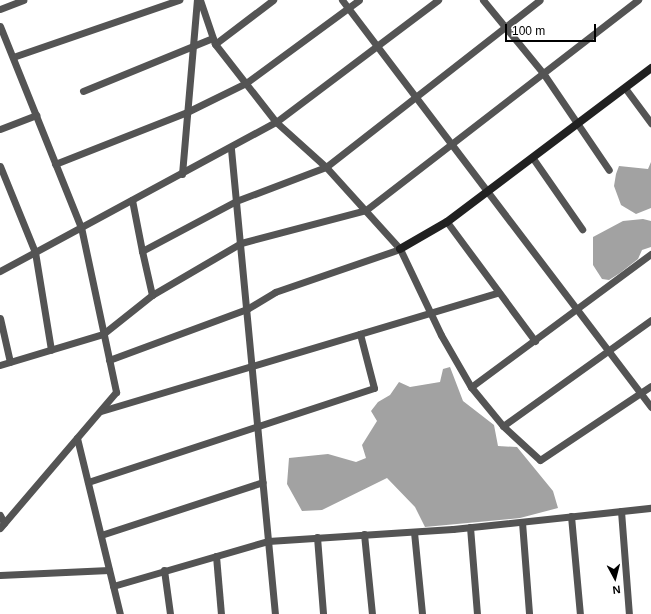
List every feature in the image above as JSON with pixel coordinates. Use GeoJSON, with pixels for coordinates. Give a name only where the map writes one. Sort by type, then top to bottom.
{"type":"FeatureCollection","features":[{"type":"Feature","properties":{"kind":"street"},"geometry":{"type":"LineString","coordinates":[[0,9],[23,0]]}},
{"type":"Feature","properties":{"kind":"street"},"geometry":{"type":"LineString","coordinates":[[13,58],[179,0]]}},
{"type":"Feature","properties":{"kind":"street"},"geometry":{"type":"LineString","coordinates":[[198,0],[214,41],[276,122],[326,167],[400,249],[431,312],[471,387],[503,426],[540,460],[651,386]]}},
{"type":"Feature","properties":{"kind":"street"},"geometry":{"type":"LineString","coordinates":[[182,174],[198,0]]}},
{"type":"Feature","properties":{"kind":"street"},"geometry":{"type":"LineString","coordinates":[[83,91],[193,47],[214,41],[273,0]]}},
{"type":"Feature","properties":{"kind":"street"},"geometry":{"type":"LineString","coordinates":[[342,0],[376,47],[578,309],[651,407]]}},
{"type":"Feature","properties":{"kind":"street"},"geometry":{"type":"LineString","coordinates":[[55,164],[187,112],[246,82],[359,0]]}},
{"type":"Feature","properties":{"kind":"street"},"geometry":{"type":"LineString","coordinates":[[0,271],[231,149],[276,122],[438,0]]}},
{"type":"Feature","properties":{"kind":"street"},"geometry":{"type":"LineString","coordinates":[[483,0],[506,26],[543,73],[579,123],[609,170]]}},
{"type":"Feature","properties":{"kind":"street"},"geometry":{"type":"LineString","coordinates":[[142,251],[236,201],[326,167],[540,0]]}},
{"type":"Feature","properties":{"kind":"street"},"geometry":{"type":"LineString","coordinates":[[0,364],[103,334],[152,295],[241,243],[366,210],[638,0]]}},
{"type":"Feature","properties":{"kind":"street"},"geometry":{"type":"LineString","coordinates":[[0,26],[81,227],[116,392],[2,525]]}},
{"type":"Feature","properties":{"kind":"street"},"geometry":{"type":"LineString","coordinates":[[109,360],[247,309],[275,292],[400,249],[447,222],[651,68]]}},
{"type":"Feature","properties":{"kind":"street"},"geometry":{"type":"LineString","coordinates":[[625,88],[651,123]]}},
{"type":"Feature","properties":{"kind":"street"},"geometry":{"type":"LineString","coordinates":[[0,129],[36,115]]}},
{"type":"Feature","properties":{"kind":"street"},"geometry":{"type":"LineString","coordinates":[[231,149],[275,614]]}},
{"type":"Feature","properties":{"kind":"street"},"geometry":{"type":"LineString","coordinates":[[532,157],[582,229]]}},
{"type":"Feature","properties":{"kind":"street"},"geometry":{"type":"LineString","coordinates":[[0,166],[35,252],[51,350]]}},
{"type":"Feature","properties":{"kind":"street"},"geometry":{"type":"LineString","coordinates":[[132,200],[152,295]]}},
{"type":"Feature","properties":{"kind":"street"},"geometry":{"type":"LineString","coordinates":[[447,222],[535,341]]}},
{"type":"Feature","properties":{"kind":"street"},"geometry":{"type":"LineString","coordinates":[[471,387],[651,254]]}},
{"type":"Feature","properties":{"kind":"street"},"geometry":{"type":"LineString","coordinates":[[101,411],[252,369],[360,334],[499,292]]}},
{"type":"Feature","properties":{"kind":"street"},"geometry":{"type":"LineString","coordinates":[[0,318],[10,362]]}},
{"type":"Feature","properties":{"kind":"street"},"geometry":{"type":"LineString","coordinates":[[503,426],[610,351],[651,320]]}},
{"type":"Feature","properties":{"kind":"street"},"geometry":{"type":"LineString","coordinates":[[88,482],[257,425],[374,388],[360,334]]}},
{"type":"Feature","properties":{"kind":"street"},"geometry":{"type":"LineString","coordinates":[[77,438],[120,614]]}},
{"type":"Feature","properties":{"kind":"street"},"geometry":{"type":"LineString","coordinates":[[101,535],[262,482]]}},
{"type":"Feature","properties":{"kind":"street"},"geometry":{"type":"LineString","coordinates":[[113,586],[268,541],[414,532],[651,508]]}},
{"type":"Feature","properties":{"kind":"street"},"geometry":{"type":"LineString","coordinates":[[621,511],[629,614]]}},
{"type":"Feature","properties":{"kind":"street"},"geometry":{"type":"LineString","coordinates":[[0,515],[2,525]]}},
{"type":"Feature","properties":{"kind":"street"},"geometry":{"type":"LineString","coordinates":[[572,516],[580,614]]}},
{"type":"Feature","properties":{"kind":"street"},"geometry":{"type":"LineString","coordinates":[[522,522],[529,614]]}},
{"type":"Feature","properties":{"kind":"street"},"geometry":{"type":"LineString","coordinates":[[470,527],[477,614]]}},
{"type":"Feature","properties":{"kind":"street"},"geometry":{"type":"LineString","coordinates":[[414,532],[422,614]]}},
{"type":"Feature","properties":{"kind":"street"},"geometry":{"type":"LineString","coordinates":[[364,534],[372,614]]}},
{"type":"Feature","properties":{"kind":"street"},"geometry":{"type":"LineString","coordinates":[[317,537],[323,614]]}},
{"type":"Feature","properties":{"kind":"street"},"geometry":{"type":"LineString","coordinates":[[216,556],[221,614]]}},
{"type":"Feature","properties":{"kind":"street"},"geometry":{"type":"LineString","coordinates":[[0,575],[109,570]]}},
{"type":"Feature","properties":{"kind":"street"},"geometry":{"type":"LineString","coordinates":[[164,570],[170,614]]}},
{"type":"Feature","properties":{"kind":"shaded area"},"geometry":{"type":"Polygon","coordinates":[[[651,162],[651,208],[636,214],[621,205],[614,186],[616,174],[619,166],[648,169],[651,162]]]}},
{"type":"Feature","properties":{"kind":"shaded area"},"geometry":{"type":"Polygon","coordinates":[[[643,219],[651,221],[651,247],[642,250],[638,259],[620,273],[609,280],[602,279],[593,265],[593,237],[623,221],[643,219]]]}},
{"type":"Feature","properties":{"kind":"shaded area"},"geometry":{"type":"Polygon","coordinates":[[[450,367],[463,401],[494,425],[498,446],[517,447],[553,491],[558,508],[520,518],[425,527],[415,507],[387,478],[322,510],[302,511],[287,484],[289,458],[328,454],[356,462],[366,458],[362,445],[377,421],[371,411],[378,402],[390,395],[399,382],[410,387],[440,382],[443,369],[450,367]]]}}]}
